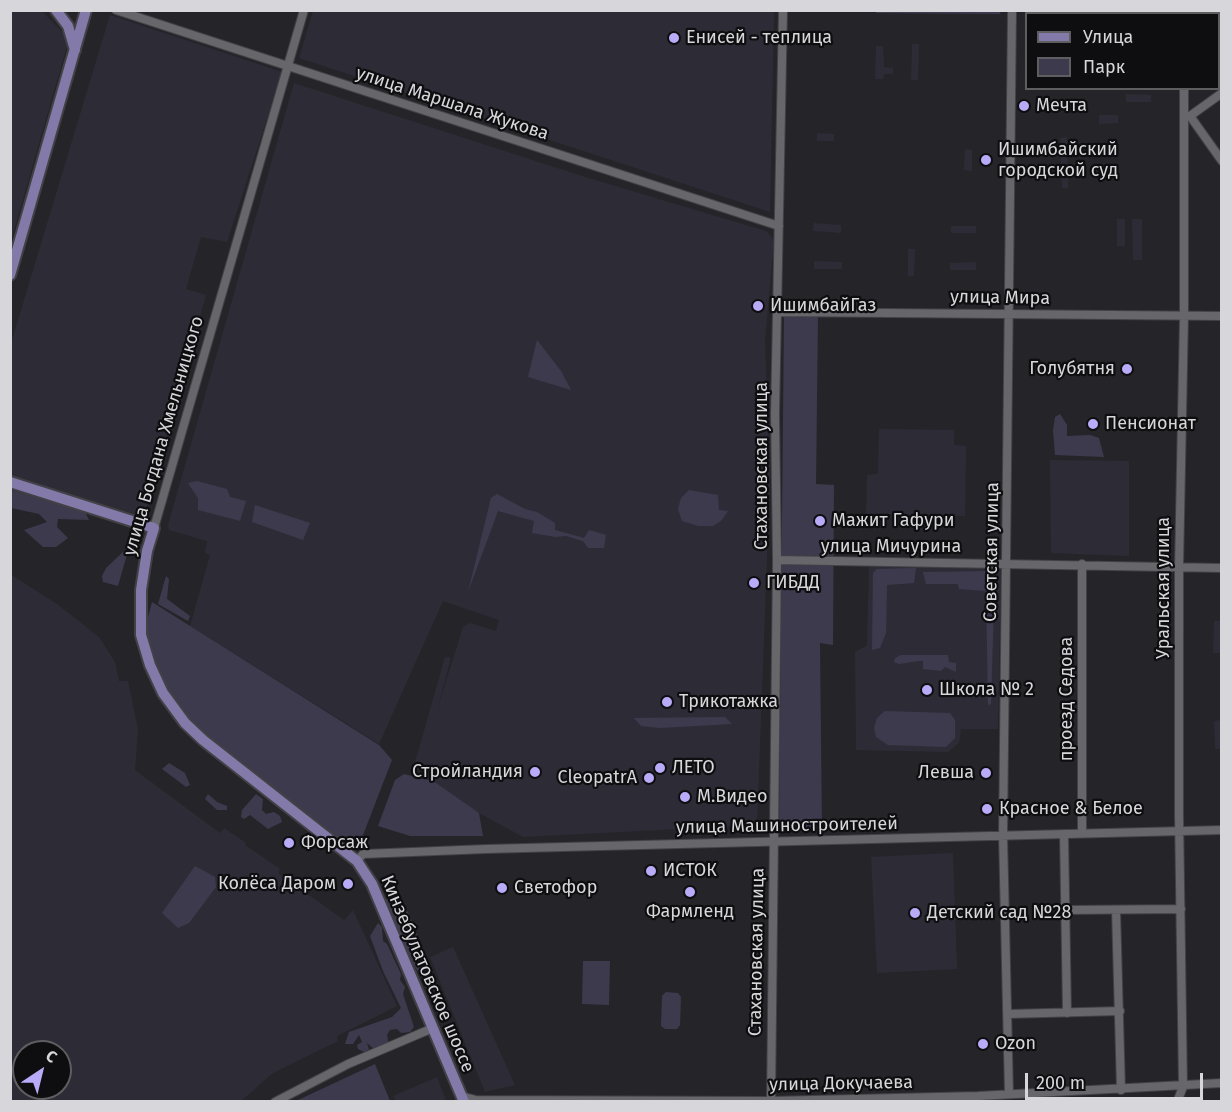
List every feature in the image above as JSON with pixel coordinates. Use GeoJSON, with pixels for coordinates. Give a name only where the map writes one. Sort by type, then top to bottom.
{"type":"FeatureCollection","features":[{"type":"Feature","properties":{"kind":"main road"},"geometry":{"type":"LineString","coordinates":[[56,10],[73,36],[76,52]]}},
{"type":"Feature","properties":{"kind":"main road"},"geometry":{"type":"LineString","coordinates":[[10,275],[76,52],[86,10]]}},
{"type":"Feature","properties":{"kind":"main road"},"geometry":{"type":"LineString","coordinates":[[10,482],[154,528]]}},
{"type":"Feature","properties":{"kind":"main road","name":"улица Богдана Хмельницкого"},"geometry":{"type":"LineString","coordinates":[[154,528],[141,590],[141,635],[150,665],[163,693],[185,723],[203,740],[357,861]]}},
{"type":"Feature","properties":{"kind":"main road","name":"Кинзебулатовское шоссе"},"geometry":{"type":"LineString","coordinates":[[357,861],[372,884],[463,1099]]}},
{"type":"Feature","properties":{"kind":"street","name":"улица Маршала Жукова"},"geometry":{"type":"LineString","coordinates":[[116,10],[779,226]]}},
{"type":"Feature","properties":{"kind":"street","name":"улица Богдана Хмельницкого"},"geometry":{"type":"LineString","coordinates":[[154,528],[304,10]]}},
{"type":"Feature","properties":{"kind":"street","name":"Стахановская улица"},"geometry":{"type":"LineString","coordinates":[[771,1101],[777,560],[775,414],[783,10]]}},
{"type":"Feature","properties":{"kind":"street","name":"Советская улица"},"geometry":{"type":"LineString","coordinates":[[1009,1094],[1003,835],[1012,10]]}},
{"type":"Feature","properties":{"kind":"street","name":"Уральская улица"},"geometry":{"type":"LineString","coordinates":[[1183,1087],[1179,830],[1179,567],[1184,316],[1184,90]]}},
{"type":"Feature","properties":{"kind":"street"},"geometry":{"type":"LineString","coordinates":[[1218,93],[1190,116],[1221,161]]}},
{"type":"Feature","properties":{"kind":"street","name":"улица Мира"},"geometry":{"type":"LineString","coordinates":[[778,312],[1221,316]]}},
{"type":"Feature","properties":{"kind":"street","name":"улица Мичурина"},"geometry":{"type":"LineString","coordinates":[[777,560],[1007,562],[1221,568]]}},
{"type":"Feature","properties":{"kind":"street","name":"проезд Седова"},"geometry":{"type":"LineString","coordinates":[[1082,564],[1082,833]]}},
{"type":"Feature","properties":{"kind":"street","name":"улица Машиностроителей"},"geometry":{"type":"LineString","coordinates":[[357,861],[363,854],[773,840],[1221,830]]}},
{"type":"Feature","properties":{"kind":"street"},"geometry":{"type":"LineString","coordinates":[[1064,834],[1067,1013]]}},
{"type":"Feature","properties":{"kind":"street"},"geometry":{"type":"LineString","coordinates":[[1065,910],[1181,909]]}},
{"type":"Feature","properties":{"kind":"street"},"geometry":{"type":"LineString","coordinates":[[1116,910],[1121,1090]]}},
{"type":"Feature","properties":{"kind":"street"},"geometry":{"type":"LineString","coordinates":[[1008,1014],[1120,1011]]}},
{"type":"Feature","properties":{"kind":"street"},"geometry":{"type":"LineString","coordinates":[[275,1101],[348,1064],[433,1028]]}},
{"type":"Feature","properties":{"kind":"street","name":"улица Докучаева"},"geometry":{"type":"LineString","coordinates":[[463,1099],[771,1101],[1121,1090],[1221,1083]]}},
{"type":"Feature","properties":{"kind":"street"},"geometry":{"type":"LineString","coordinates":[[1177,1101],[1183,1087]]}},
{"type":"Feature","properties":{"kind":"shaded area"},"geometry":{"type":"Polygon","coordinates":[[[10,11],[42,11],[69,39],[11,241],[10,11]]]}},
{"type":"Feature","properties":{"kind":"shaded area"},"geometry":{"type":"Polygon","coordinates":[[[313,11],[774,11],[770,212],[299,58],[313,11]]]}},
{"type":"Feature","properties":{"kind":"shaded area"},"geometry":{"type":"Polygon","coordinates":[[[110,15],[282,72],[227,242],[201,237],[186,289],[206,295],[144,517],[11,476],[11,343],[110,15]]]}},
{"type":"Feature","properties":{"kind":"shaded area"},"geometry":{"type":"Polygon","coordinates":[[[912,44],[919,44],[918,80],[911,80],[912,44]]]}},
{"type":"Feature","properties":{"kind":"shaded area"},"geometry":{"type":"Polygon","coordinates":[[[876,46],[883,46],[884,67],[893,68],[893,74],[884,74],[883,79],[875,79],[876,46]]]}},
{"type":"Feature","properties":{"kind":"shaded area"},"geometry":{"type":"Polygon","coordinates":[[[294,83],[582,176],[766,231],[774,240],[765,339],[770,479],[757,825],[523,837],[421,781],[423,769],[414,766],[445,657],[451,658],[437,710],[463,627],[470,623],[496,631],[499,620],[443,601],[379,744],[190,626],[210,555],[205,553],[207,541],[169,530],[168,525],[294,83]]]}},
{"type":"Feature","properties":{"kind":"shaded area"},"geometry":{"type":"Polygon","coordinates":[[[1126,94],[1151,95],[1151,102],[1126,102],[1126,94]]]}},
{"type":"Feature","properties":{"kind":"shaded area"},"geometry":{"type":"Polygon","coordinates":[[[1099,115],[1118,115],[1118,123],[1099,124],[1099,115]]]}},
{"type":"Feature","properties":{"kind":"shaded area"},"geometry":{"type":"Polygon","coordinates":[[[817,133],[834,134],[834,141],[817,141],[817,133]]]}},
{"type":"Feature","properties":{"kind":"shaded area"},"geometry":{"type":"Polygon","coordinates":[[[1067,137],[1068,188],[1062,188],[1060,138],[1067,137]]]}},
{"type":"Feature","properties":{"kind":"shaded area"},"geometry":{"type":"Polygon","coordinates":[[[965,149],[972,150],[972,171],[964,170],[965,149]]]}},
{"type":"Feature","properties":{"kind":"shaded area"},"geometry":{"type":"Polygon","coordinates":[[[1117,219],[1125,219],[1125,246],[1117,246],[1117,219]]]}},
{"type":"Feature","properties":{"kind":"shaded area"},"geometry":{"type":"Polygon","coordinates":[[[1132,219],[1142,219],[1142,260],[1133,260],[1132,219]]]}},
{"type":"Feature","properties":{"kind":"shaded area"},"geometry":{"type":"Polygon","coordinates":[[[814,223],[841,225],[841,233],[813,231],[814,223]]]}},
{"type":"Feature","properties":{"kind":"shaded area"},"geometry":{"type":"Polygon","coordinates":[[[951,226],[976,226],[976,233],[951,233],[951,226]]]}},
{"type":"Feature","properties":{"kind":"shaded area"},"geometry":{"type":"Polygon","coordinates":[[[908,249],[915,249],[914,276],[908,276],[908,249]]]}},
{"type":"Feature","properties":{"kind":"shaded area"},"geometry":{"type":"Polygon","coordinates":[[[814,261],[842,262],[842,269],[814,269],[814,261]]]}},
{"type":"Feature","properties":{"kind":"shaded area"},"geometry":{"type":"Polygon","coordinates":[[[976,262],[976,270],[950,270],[950,263],[976,262]]]}},
{"type":"Feature","properties":{"kind":"shaded area"},"geometry":{"type":"Polygon","coordinates":[[[879,429],[954,430],[954,445],[966,446],[965,516],[866,514],[867,475],[878,474],[879,429]]]}},
{"type":"Feature","properties":{"kind":"shaded area"},"geometry":{"type":"Polygon","coordinates":[[[1050,460],[1129,461],[1129,556],[1051,553],[1050,460]]]}},
{"type":"Feature","properties":{"kind":"shaded area","name":"Школа № 2"},"geometry":{"type":"Polygon","coordinates":[[[869,563],[1001,567],[998,729],[961,729],[959,743],[948,752],[856,750],[855,652],[867,645],[869,563]]]}},
{"type":"Feature","properties":{"kind":"shaded area"},"geometry":{"type":"Polygon","coordinates":[[[10,574],[57,604],[99,637],[115,662],[119,681],[128,681],[138,729],[135,770],[220,833],[224,828],[246,843],[245,845],[280,869],[278,873],[344,920],[353,910],[397,1006],[337,1036],[338,1041],[273,1073],[241,1101],[11,1101],[10,574]]]}},
{"type":"Feature","properties":{"kind":"shaded area"},"geometry":{"type":"Polygon","coordinates":[[[1220,606],[1221,653],[1213,653],[1214,621],[1220,621],[1220,606]]]}},
{"type":"Feature","properties":{"kind":"shaded area"},"geometry":{"type":"Polygon","coordinates":[[[1221,720],[1221,749],[1215,749],[1214,721],[1221,720]]]}},
{"type":"Feature","properties":{"kind":"shaded area","name":"Детский сад №28"},"geometry":{"type":"Polygon","coordinates":[[[953,853],[957,969],[877,973],[871,857],[953,853]]]}},
{"type":"Feature","properties":{"kind":"shaded area"},"geometry":{"type":"Polygon","coordinates":[[[453,947],[515,1085],[485,1092],[430,957],[453,947]]]}},
{"type":"Feature","properties":{"kind":"shaded area"},"geometry":{"type":"Polygon","coordinates":[[[437,1077],[446,1101],[396,1101],[393,1096],[437,1077]]]}},
{"type":"Feature","properties":{"kind":"green space"},"geometry":{"type":"Polygon","coordinates":[[[876,10],[1001,11],[1000,14],[876,13],[876,10]]]}},
{"type":"Feature","properties":{"kind":"green space"},"geometry":{"type":"Polygon","coordinates":[[[784,315],[818,315],[816,484],[834,485],[833,645],[820,643],[822,831],[779,832],[784,315]]]}},
{"type":"Feature","properties":{"kind":"green space"},"geometry":{"type":"Polygon","coordinates":[[[537,340],[561,371],[571,390],[528,377],[537,340]]]}},
{"type":"Feature","properties":{"kind":"green space"},"geometry":{"type":"Polygon","coordinates":[[[1060,414],[1067,425],[1067,436],[1090,435],[1099,438],[1104,457],[1055,455],[1053,430],[1055,417],[1060,414]]]}},
{"type":"Feature","properties":{"kind":"green space"},"geometry":{"type":"Polygon","coordinates":[[[197,481],[227,489],[230,497],[246,501],[240,521],[198,510],[198,498],[188,483],[197,481]]]}},
{"type":"Feature","properties":{"kind":"green space"},"geometry":{"type":"Polygon","coordinates":[[[11,490],[85,512],[89,520],[58,519],[57,527],[68,538],[56,547],[43,547],[24,530],[47,522],[39,514],[11,508],[11,490]]]}},
{"type":"Feature","properties":{"kind":"green space"},"geometry":{"type":"Polygon","coordinates":[[[689,490],[718,495],[719,510],[728,511],[721,521],[713,526],[698,526],[682,521],[678,509],[681,498],[689,490]]]}},
{"type":"Feature","properties":{"kind":"green space"},"geometry":{"type":"Polygon","coordinates":[[[497,494],[555,523],[555,530],[584,538],[589,530],[606,535],[604,548],[588,548],[583,541],[566,536],[555,537],[532,533],[534,521],[498,511],[468,592],[491,498],[497,494]]]}},
{"type":"Feature","properties":{"kind":"green space"},"geometry":{"type":"Polygon","coordinates":[[[255,505],[310,523],[303,540],[252,522],[255,505]]]}},
{"type":"Feature","properties":{"kind":"green space"},"geometry":{"type":"Polygon","coordinates":[[[125,550],[128,551],[118,586],[103,582],[102,576],[106,568],[125,550]]]}},
{"type":"Feature","properties":{"kind":"green space"},"geometry":{"type":"Polygon","coordinates":[[[916,568],[914,583],[887,585],[886,633],[880,648],[872,650],[873,573],[877,569],[916,568]]]}},
{"type":"Feature","properties":{"kind":"green space"},"geometry":{"type":"Polygon","coordinates":[[[995,571],[991,704],[988,705],[986,591],[959,589],[958,584],[926,584],[923,572],[995,571]]]}},
{"type":"Feature","properties":{"kind":"green space"},"geometry":{"type":"Polygon","coordinates":[[[166,576],[169,579],[167,599],[190,616],[188,621],[158,604],[166,576]]]}},
{"type":"Feature","properties":{"kind":"green space"},"geometry":{"type":"Polygon","coordinates":[[[152,602],[379,745],[392,760],[358,848],[352,850],[203,736],[174,703],[159,680],[143,636],[152,602]]]}},
{"type":"Feature","properties":{"kind":"green space"},"geometry":{"type":"Polygon","coordinates":[[[901,655],[948,655],[949,662],[956,663],[956,672],[945,667],[941,671],[923,669],[923,661],[899,664],[894,662],[895,658],[901,655]]]}},
{"type":"Feature","properties":{"kind":"green space"},"geometry":{"type":"Polygon","coordinates":[[[885,711],[950,713],[955,720],[955,738],[946,747],[888,745],[876,737],[874,728],[877,718],[885,711]]]}},
{"type":"Feature","properties":{"kind":"green space"},"geometry":{"type":"Polygon","coordinates":[[[725,717],[732,724],[660,728],[641,726],[634,718],[725,717]]]}},
{"type":"Feature","properties":{"kind":"green space"},"geometry":{"type":"Polygon","coordinates":[[[169,763],[185,773],[190,785],[186,787],[162,769],[169,763]]]}},
{"type":"Feature","properties":{"kind":"green space"},"geometry":{"type":"Polygon","coordinates":[[[404,774],[433,781],[479,813],[483,836],[410,836],[378,826],[395,780],[404,774]]]}},
{"type":"Feature","properties":{"kind":"green space"},"geometry":{"type":"Polygon","coordinates":[[[208,794],[217,802],[227,806],[227,810],[217,810],[205,799],[208,794]]]}},
{"type":"Feature","properties":{"kind":"green space"},"geometry":{"type":"Polygon","coordinates":[[[256,794],[263,799],[262,810],[266,814],[274,812],[280,816],[282,822],[268,829],[250,815],[244,819],[241,817],[242,810],[256,794]]]}},
{"type":"Feature","properties":{"kind":"green space"},"geometry":{"type":"Polygon","coordinates":[[[195,866],[215,877],[216,887],[189,923],[178,928],[162,913],[195,866]]]}},
{"type":"Feature","properties":{"kind":"green space"},"geometry":{"type":"Polygon","coordinates":[[[386,899],[397,900],[408,912],[428,961],[430,980],[425,982],[409,958],[384,902],[386,899]]]}},
{"type":"Feature","properties":{"kind":"green space"},"geometry":{"type":"Polygon","coordinates":[[[378,923],[382,927],[383,941],[387,944],[401,974],[400,980],[405,987],[403,994],[414,1027],[410,1032],[401,1033],[397,1029],[390,1030],[387,1035],[389,1044],[375,1050],[367,1043],[369,1050],[364,1052],[358,1049],[357,1045],[362,1042],[359,1035],[353,1044],[345,1044],[349,1032],[392,1017],[401,1008],[383,971],[370,936],[378,923]]]}},
{"type":"Feature","properties":{"kind":"green space"},"geometry":{"type":"Polygon","coordinates":[[[583,961],[610,961],[609,1005],[582,1004],[583,961]]]}},
{"type":"Feature","properties":{"kind":"green space"},"geometry":{"type":"Polygon","coordinates":[[[666,992],[678,993],[681,997],[680,1025],[677,1029],[665,1029],[661,1026],[662,996],[666,992]]]}},
{"type":"Feature","properties":{"kind":"green space"},"geometry":{"type":"Polygon","coordinates":[[[375,1064],[390,1101],[296,1101],[375,1064]]]}},
{"type":"Feature","properties":{"kind":"place","name":"Енисей - теплица"},"geometry":{"type":"Point","coordinates":[674,38]}},
{"type":"Feature","properties":{"kind":"place","name":"Мечта"},"geometry":{"type":"Point","coordinates":[1024,106]}},
{"type":"Feature","properties":{"kind":"place","name":"Ишимбайский городской суд"},"geometry":{"type":"Point","coordinates":[986,160]}},
{"type":"Feature","properties":{"kind":"place","name":"ИшимбайГаз"},"geometry":{"type":"Point","coordinates":[758,306]}},
{"type":"Feature","properties":{"kind":"place","name":"Голубятня"},"geometry":{"type":"Point","coordinates":[1127,369]}},
{"type":"Feature","properties":{"kind":"place","name":"Пенсионат"},"geometry":{"type":"Point","coordinates":[1093,424]}},
{"type":"Feature","properties":{"kind":"place","name":"Мажит Гафури"},"geometry":{"type":"Point","coordinates":[820,521]}},
{"type":"Feature","properties":{"kind":"place","name":"ГИБДД"},"geometry":{"type":"Point","coordinates":[754,583]}},
{"type":"Feature","properties":{"kind":"place","name":"Школа № 2"},"geometry":{"type":"Point","coordinates":[927,690]}},
{"type":"Feature","properties":{"kind":"place","name":"Трикотажка"},"geometry":{"type":"Point","coordinates":[667,702]}},
{"type":"Feature","properties":{"kind":"place","name":"ЛЕТО"},"geometry":{"type":"Point","coordinates":[660,768]}},
{"type":"Feature","properties":{"kind":"place","name":"Стройландия"},"geometry":{"type":"Point","coordinates":[535,772]}},
{"type":"Feature","properties":{"kind":"place","name":"Левша"},"geometry":{"type":"Point","coordinates":[986,773]}},
{"type":"Feature","properties":{"kind":"place","name":"CleopatrA"},"geometry":{"type":"Point","coordinates":[649,778]}},
{"type":"Feature","properties":{"kind":"place","name":"М.Видео"},"geometry":{"type":"Point","coordinates":[685,797]}},
{"type":"Feature","properties":{"kind":"place","name":"Красное & Белое"},"geometry":{"type":"Point","coordinates":[987,809]}},
{"type":"Feature","properties":{"kind":"place","name":"Форсаж"},"geometry":{"type":"Point","coordinates":[289,843]}},
{"type":"Feature","properties":{"kind":"place","name":"ИСТОК"},"geometry":{"type":"Point","coordinates":[651,871]}},
{"type":"Feature","properties":{"kind":"place","name":"Колёса Даром"},"geometry":{"type":"Point","coordinates":[348,884]}},
{"type":"Feature","properties":{"kind":"place","name":"Светофор"},"geometry":{"type":"Point","coordinates":[502,888]}},
{"type":"Feature","properties":{"kind":"place","name":"Фармленд"},"geometry":{"type":"Point","coordinates":[690,892]}},
{"type":"Feature","properties":{"kind":"place","name":"Детский сад №28"},"geometry":{"type":"Point","coordinates":[915,913]}},
{"type":"Feature","properties":{"kind":"place","name":"Ozon"},"geometry":{"type":"Point","coordinates":[983,1044]}}]}
